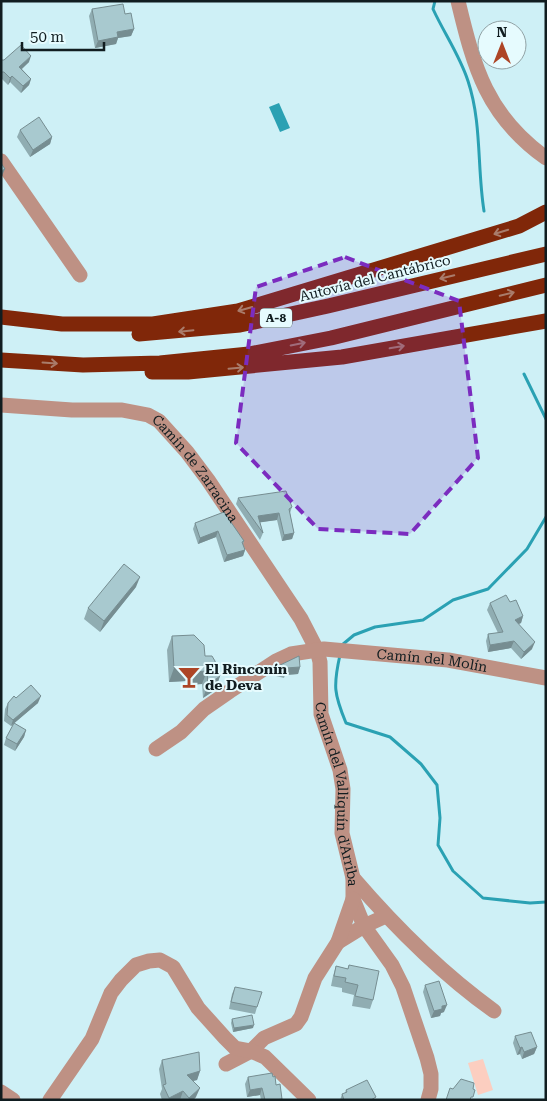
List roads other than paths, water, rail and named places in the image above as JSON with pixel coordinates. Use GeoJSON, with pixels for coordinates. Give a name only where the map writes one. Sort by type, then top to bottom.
{"type":"FeatureCollection","features":[{"type":"Feature","properties":{"kind":"highway"},"geometry":{"type":"LineString","coordinates":[[1,317],[62,324],[153,324],[238,311],[519,226],[546,212]]}},
{"type":"Feature","properties":{"kind":"highway","name":"Autovía del Cantábrico"},"geometry":{"type":"LineString","coordinates":[[1,327],[62,334],[152,334],[240,325],[546,254]]}},
{"type":"Feature","properties":{"kind":"highway","name":"A-8"},"geometry":{"type":"LineString","coordinates":[[1,360],[83,365],[160,363],[249,354],[331,338],[546,285]]}},
{"type":"Feature","properties":{"kind":"highway"},"geometry":{"type":"LineString","coordinates":[[83,365],[122,372],[188,372],[252,367],[342,357],[546,321]]}},
{"type":"Feature","properties":{"kind":"street"},"geometry":{"type":"LineString","coordinates":[[458,1],[470,53],[482,85],[505,121],[528,146],[546,158]]}},
{"type":"Feature","properties":{"kind":"street"},"geometry":{"type":"LineString","coordinates":[[1,161],[80,275]]}},
{"type":"Feature","properties":{"kind":"street","name":"Camín de Zarracina"},"geometry":{"type":"LineString","coordinates":[[1,405],[72,410],[122,410],[148,415],[160,421],[208,480],[301,619],[324,650]]}},
{"type":"Feature","properties":{"kind":"street","name":"Camín del Molín"},"geometry":{"type":"LineString","coordinates":[[156,749],[181,732],[204,709],[276,661],[291,654],[324,650],[448,660],[546,678]]}},
{"type":"Feature","properties":{"kind":"street","name":"Camín del Valliquín d'Arriba"},"geometry":{"type":"LineString","coordinates":[[324,650],[320,662],[321,714],[340,770],[343,789],[342,833],[354,878],[353,899],[364,926],[392,965],[403,987],[431,1074],[431,1089],[428,1100]]}},
{"type":"Feature","properties":{"kind":"street"},"geometry":{"type":"LineString","coordinates":[[354,878],[386,916],[419,950],[494,1012]]}},
{"type":"Feature","properties":{"kind":"street"},"geometry":{"type":"LineString","coordinates":[[226,1064],[251,1050],[264,1038],[296,1024],[301,1017],[315,978],[338,942],[353,899]]}},
{"type":"Feature","properties":{"kind":"street"},"geometry":{"type":"LineString","coordinates":[[338,942],[364,926],[386,916]]}},
{"type":"Feature","properties":{"kind":"street"},"geometry":{"type":"LineString","coordinates":[[50,1100],[92,1039],[111,993],[121,980],[136,965],[160,960],[173,967],[206,1019],[235,1048],[251,1050],[265,1056],[309,1100]]}},
{"type":"Feature","properties":{"kind":"street"},"geometry":{"type":"LineString","coordinates":[[1,1092],[12,1100]]}},
{"type":"Feature","properties":{"kind":"water"},"geometry":{"type":"Polygon","coordinates":[[[279,103],[290,128],[280,132],[269,107],[279,103]]]}},
{"type":"Feature","properties":{"kind":"waterway"},"geometry":{"type":"LineString","coordinates":[[435,1],[433,9],[461,63],[472,97],[477,129],[484,211]]}},
{"type":"Feature","properties":{"kind":"waterway"},"geometry":{"type":"LineString","coordinates":[[524,374],[546,419]]}},
{"type":"Feature","properties":{"kind":"waterway"},"geometry":{"type":"LineString","coordinates":[[342,645],[354,635],[375,627],[423,620],[453,600],[488,589],[527,549],[546,517]]}},
{"type":"Feature","properties":{"kind":"waterway"},"geometry":{"type":"LineString","coordinates":[[340,655],[336,675],[336,690],[346,723],[390,737],[421,764],[437,785],[440,818],[438,845],[453,871],[483,898],[530,903],[546,902]]}},
{"type":"Feature","properties":{"kind":"place","name":"El Rinconín de Deva"},"geometry":{"type":"Point","coordinates":[189,677]}}]}
